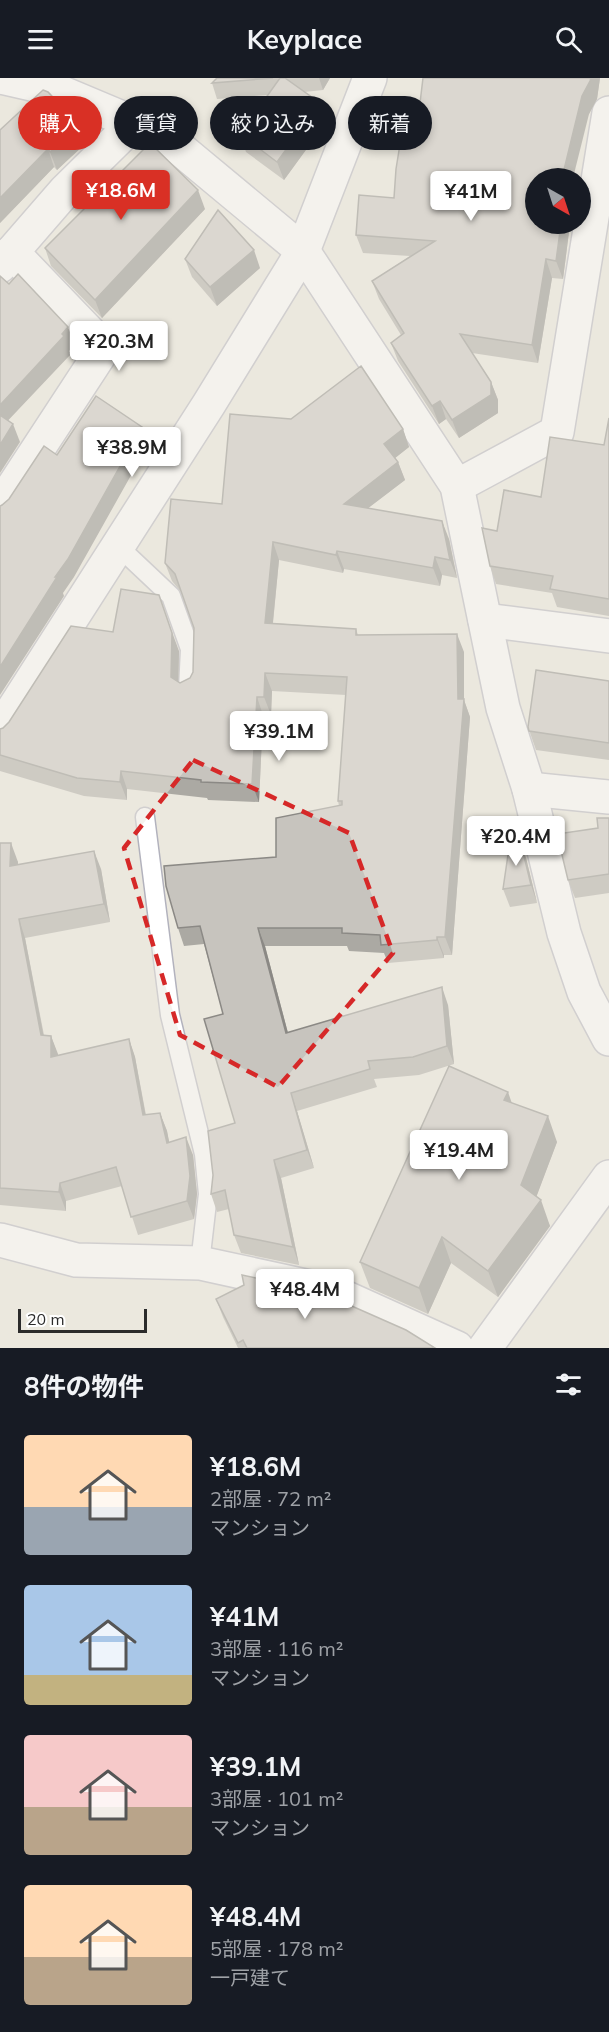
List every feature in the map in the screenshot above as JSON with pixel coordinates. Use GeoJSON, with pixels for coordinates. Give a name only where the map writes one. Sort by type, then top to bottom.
{"type":"FeatureCollection","features":[{"type":"Feature","properties":{"kind":"street"},"geometry":{"type":"LineString","coordinates":[[5,78],[53,88],[114,114]]}},
{"type":"Feature","properties":{"kind":"street"},"geometry":{"type":"LineString","coordinates":[[0,730],[118,547],[303,251],[370,78]]}},
{"type":"Feature","properties":{"kind":"street"},"geometry":{"type":"LineString","coordinates":[[457,486],[557,432],[609,113]]}},
{"type":"Feature","properties":{"kind":"street"},"geometry":{"type":"LineString","coordinates":[[0,507],[104,348],[6,259],[64,190],[114,142]]}},
{"type":"Feature","properties":{"kind":"street"},"geometry":{"type":"LineString","coordinates":[[181,150],[303,251],[457,486],[503,708],[529,789],[564,933],[584,992],[609,1039]]}},
{"type":"Feature","properties":{"kind":"street"},"geometry":{"type":"LineString","coordinates":[[485,620],[609,636]]}},
{"type":"Feature","properties":{"kind":"street"},"geometry":{"type":"LineString","coordinates":[[529,789],[609,797]]}},
{"type":"Feature","properties":{"kind":"street"},"geometry":{"type":"LineString","coordinates":[[484,1348],[609,1178]]}},
{"type":"Feature","properties":{"kind":"street"},"geometry":{"type":"LineString","coordinates":[[0,1240],[76,1260],[200,1263],[333,1292],[457,1348]]}},
{"type":"Feature","properties":{"kind":"lane"},"geometry":{"type":"LineString","coordinates":[[118,547],[171,596],[190,649],[188,690]]}},
{"type":"Feature","properties":{"kind":"lane"},"geometry":{"type":"LineString","coordinates":[[145,817],[170,1015],[204,1154],[208,1194],[200,1263]]}},
{"type":"Feature","properties":{"kind":"highlighted area"},"geometry":{"type":"Polygon","coordinates":[[[193,760],[349,833],[393,953],[278,1087],[180,1035],[124,848],[193,760]]]}},
{"type":"Feature","properties":{"kind":"building"},"geometry":{"type":"Polygon","coordinates":[[[217,78],[273,78],[212,83],[217,78]]]}},
{"type":"Feature","properties":{"kind":"building"},"geometry":{"type":"Polygon","coordinates":[[[280,78],[285,78],[310,96],[267,96],[280,78]]]}},
{"type":"Feature","properties":{"kind":"building"},"geometry":{"type":"Polygon","coordinates":[[[423,78],[591,78],[582,96],[564,168],[525,168],[525,234],[560,234],[556,261],[546,259],[532,345],[460,334],[491,382],[491,395],[452,420],[440,401],[432,406],[391,343],[404,333],[372,281],[435,241],[356,235],[359,195],[394,198],[399,150],[432,150],[432,96],[421,96],[423,78]]]}},
{"type":"Feature","properties":{"kind":"building"},"geometry":{"type":"Polygon","coordinates":[[[43,90],[52,96],[37,96],[43,90]]]}},
{"type":"Feature","properties":{"kind":"building"},"geometry":{"type":"Polygon","coordinates":[[[18,113],[18,150],[47,150],[0,198],[0,130],[18,113]]]}},
{"type":"Feature","properties":{"kind":"building"},"geometry":{"type":"Polygon","coordinates":[[[143,150],[157,150],[198,190],[95,300],[45,248],[143,150]]]}},
{"type":"Feature","properties":{"kind":"building"},"geometry":{"type":"Polygon","coordinates":[[[261,150],[286,150],[277,162],[261,150]]]}},
{"type":"Feature","properties":{"kind":"building"},"geometry":{"type":"Polygon","coordinates":[[[218,210],[254,250],[210,287],[185,259],[218,210]]]}},
{"type":"Feature","properties":{"kind":"building"},"geometry":{"type":"Polygon","coordinates":[[[18,274],[68,327],[62,334],[64,336],[0,405],[0,276],[9,284],[18,274]]]}},
{"type":"Feature","properties":{"kind":"building"},"geometry":{"type":"Polygon","coordinates":[[[361,366],[403,429],[384,444],[398,462],[344,504],[442,521],[450,560],[435,557],[433,568],[337,551],[336,555],[273,542],[265,623],[356,629],[356,635],[457,634],[458,699],[464,699],[445,937],[437,937],[437,940],[381,945],[380,935],[342,933],[342,928],[258,928],[286,1033],[442,987],[447,1046],[413,1057],[368,1061],[370,1069],[291,1093],[307,1150],[274,1160],[293,1247],[234,1235],[225,1190],[211,1194],[213,1175],[208,1131],[235,1123],[204,1019],[223,1014],[200,926],[178,928],[166,886],[164,866],[276,857],[276,818],[342,805],[342,801],[338,801],[347,677],[265,673],[264,697],[257,697],[252,784],[201,782],[201,780],[121,771],[120,782],[77,778],[0,755],[0,729],[9,722],[71,626],[113,632],[121,589],[159,595],[172,633],[171,677],[180,683],[190,678],[193,672],[194,628],[175,574],[165,563],[171,499],[222,504],[230,414],[291,419],[361,366]]]}},
{"type":"Feature","properties":{"kind":"building"},"geometry":{"type":"Polygon","coordinates":[[[96,396],[142,427],[68,559],[0,667],[0,506],[9,499],[44,446],[57,455],[96,396]]]}},
{"type":"Feature","properties":{"kind":"building"},"geometry":{"type":"Polygon","coordinates":[[[0,415],[13,424],[0,445],[0,415]]]}},
{"type":"Feature","properties":{"kind":"building"},"geometry":{"type":"Polygon","coordinates":[[[609,418],[609,599],[550,589],[553,576],[490,566],[482,528],[497,531],[504,490],[541,497],[550,437],[604,445],[609,418]]]}},
{"type":"Feature","properties":{"kind":"building"},"geometry":{"type":"Polygon","coordinates":[[[536,670],[609,681],[609,743],[529,731],[536,670]]]}},
{"type":"Feature","properties":{"kind":"building"},"geometry":{"type":"Polygon","coordinates":[[[597,818],[609,818],[609,874],[568,880],[557,834],[598,828],[597,818]]]}},
{"type":"Feature","properties":{"kind":"building"},"geometry":{"type":"Polygon","coordinates":[[[520,840],[531,885],[503,889],[510,841],[520,840]]]}},
{"type":"Feature","properties":{"kind":"building"},"geometry":{"type":"Polygon","coordinates":[[[0,843],[11,843],[10,866],[94,851],[104,904],[19,919],[41,1035],[51,1036],[51,1057],[129,1039],[143,1115],[160,1113],[167,1143],[186,1137],[190,1176],[187,1201],[131,1217],[116,1167],[60,1183],[59,1192],[0,1188],[0,843]]]}},
{"type":"Feature","properties":{"kind":"building"},"geometry":{"type":"Polygon","coordinates":[[[449,1066],[508,1092],[504,1100],[548,1116],[521,1185],[541,1200],[488,1271],[442,1237],[419,1288],[360,1262],[449,1066]]]}},
{"type":"Feature","properties":{"kind":"building"},"geometry":{"type":"Polygon","coordinates":[[[242,1275],[320,1292],[406,1330],[435,1348],[247,1348],[243,1340],[238,1343],[216,1299],[244,1285],[242,1275]]]}}]}
